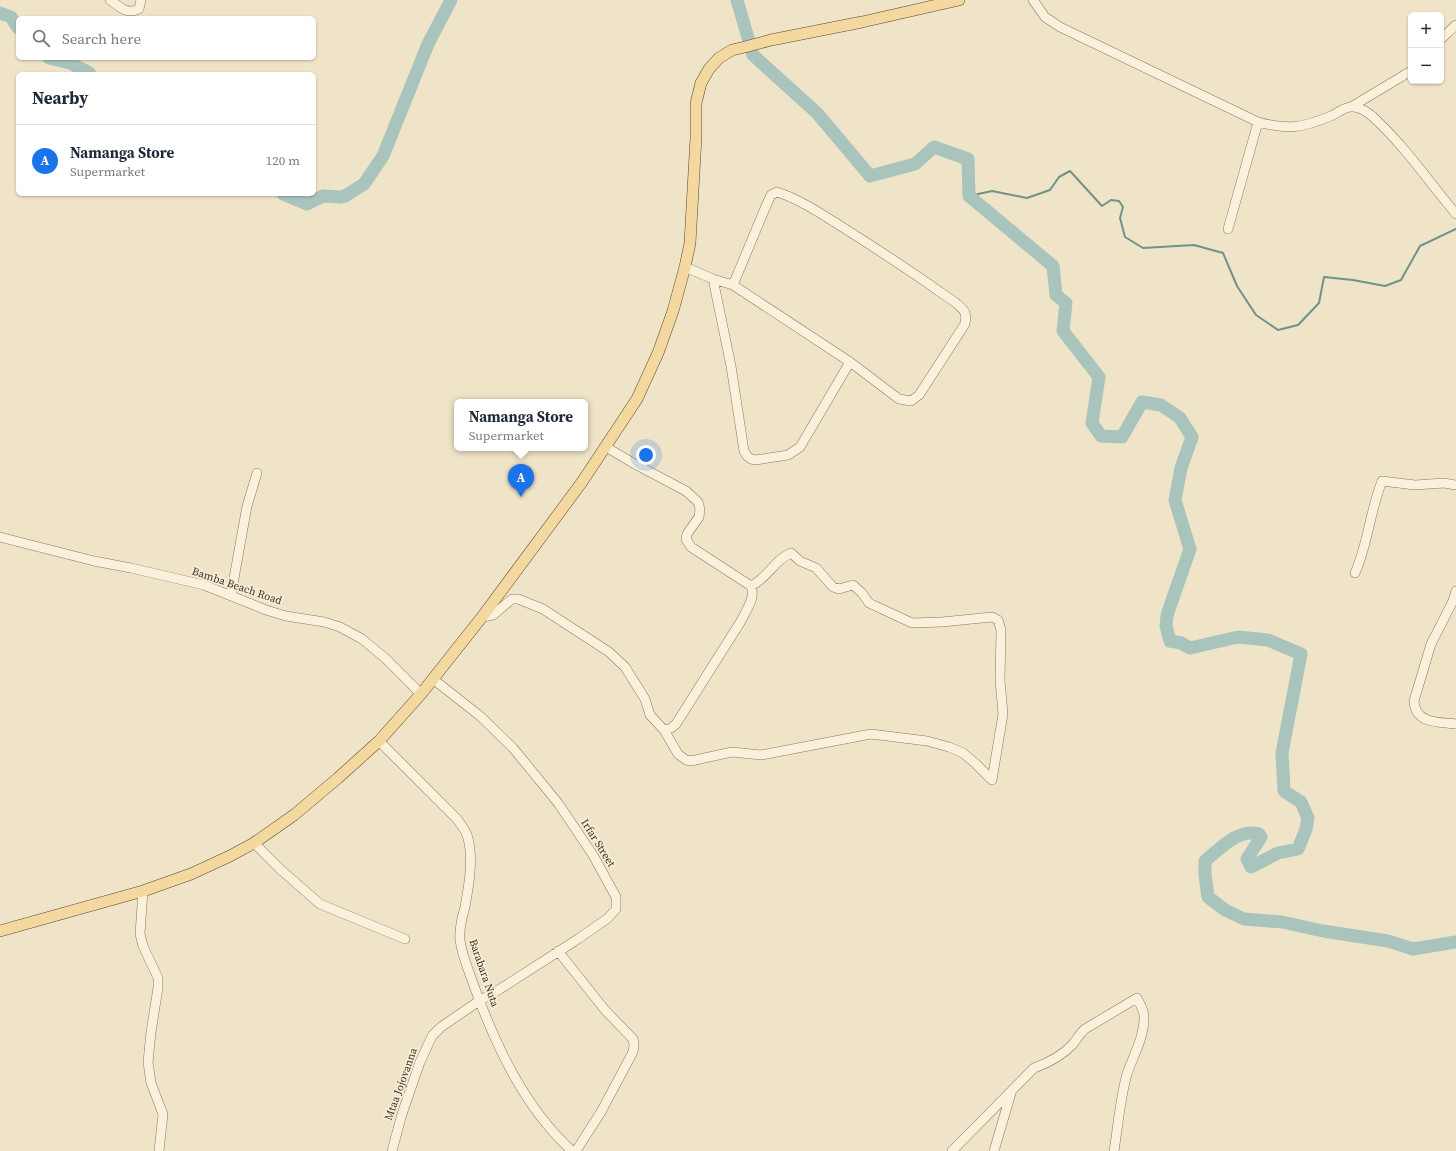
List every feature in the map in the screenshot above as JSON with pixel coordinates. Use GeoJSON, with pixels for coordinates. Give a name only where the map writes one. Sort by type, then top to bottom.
{"type":"FeatureCollection","features":[{"type":"Feature","properties":{"kind":"main road"},"geometry":{"type":"LineString","coordinates":[[0,930],[143,890],[191,874],[230,856],[254,843],[294,815],[312,801],[379,741],[421,694],[482,617],[582,482],[637,399],[658,353],[673,311],[685,267],[690,243],[696,137],[696,104],[701,83],[709,69],[719,58],[732,50],[959,0]]}},
{"type":"Feature","properties":{"kind":"street"},"geometry":{"type":"LineString","coordinates":[[110,0],[128,12],[133,12],[138,9],[141,0]]}},
{"type":"Feature","properties":{"kind":"street"},"geometry":{"type":"LineString","coordinates":[[1033,0],[1045,17],[1060,26],[1258,122],[1278,127],[1304,125],[1330,116],[1350,107],[1408,73]]}},
{"type":"Feature","properties":{"kind":"street"},"geometry":{"type":"LineString","coordinates":[[1444,36],[1456,25]]}},
{"type":"Feature","properties":{"kind":"street"},"geometry":{"type":"LineString","coordinates":[[1350,107],[1362,109],[1372,116],[1396,142],[1456,214]]}},
{"type":"Feature","properties":{"kind":"street"},"geometry":{"type":"LineString","coordinates":[[1228,229],[1258,122]]}},
{"type":"Feature","properties":{"kind":"street"},"geometry":{"type":"LineString","coordinates":[[685,267],[713,280],[733,285],[850,362],[899,399],[911,401],[919,395],[965,324],[966,317],[964,310],[884,252],[817,211],[777,192],[772,195],[766,206],[733,285]]}},
{"type":"Feature","properties":{"kind":"street"},"geometry":{"type":"LineString","coordinates":[[713,280],[731,366],[744,451],[751,459],[756,460],[788,455],[800,447],[850,362]]}},
{"type":"Feature","properties":{"kind":"street"},"geometry":{"type":"LineString","coordinates":[[606,447],[686,492],[698,502],[700,509],[699,517],[687,534],[686,539],[691,547],[751,586],[753,592],[749,606],[741,621],[676,724],[671,728],[664,730]]}},
{"type":"Feature","properties":{"kind":"street"},"geometry":{"type":"LineString","coordinates":[[231,595],[247,506],[257,473]]}},
{"type":"Feature","properties":{"kind":"street"},"geometry":{"type":"LineString","coordinates":[[1355,573],[1362,558],[1364,542],[1371,524],[1382,481],[1415,485],[1444,483],[1456,485]]}},
{"type":"Feature","properties":{"kind":"street","name":"Bamba Beach Road"},"geometry":{"type":"LineString","coordinates":[[0,537],[94,561],[183,580],[231,595],[266,610],[286,616],[324,622],[346,630],[362,639],[421,694]]}},
{"type":"Feature","properties":{"kind":"street"},"geometry":{"type":"LineString","coordinates":[[482,617],[493,615],[512,599],[518,599],[543,609],[609,652],[625,667],[645,699],[650,715],[664,730],[678,754],[686,760],[691,761],[732,752],[760,754],[871,734],[927,741],[950,747],[963,753],[976,763],[992,780],[1003,714],[1000,680],[1001,630],[998,620],[992,617],[942,622],[912,623],[869,603],[862,593],[853,585],[839,589],[833,587],[816,568],[800,560],[791,553],[783,556],[760,581],[751,586]]}},
{"type":"Feature","properties":{"kind":"street"},"geometry":{"type":"LineString","coordinates":[[1456,591],[1454,600],[1431,644],[1414,701],[1414,709],[1420,716],[1427,720],[1456,724]]}},
{"type":"Feature","properties":{"kind":"street","name":"Irfar Street"},"geometry":{"type":"LineString","coordinates":[[433,679],[480,716],[513,748],[558,803],[593,855],[616,897],[616,909],[608,918],[578,939],[480,1001]]}},
{"type":"Feature","properties":{"kind":"street","name":"Barabara Nuta"},"geometry":{"type":"LineString","coordinates":[[379,741],[457,819],[466,833],[469,844],[470,864],[467,894],[460,927],[462,952],[480,1001],[511,1073],[523,1093],[557,1137],[572,1151]]}},
{"type":"Feature","properties":{"kind":"street"},"geometry":{"type":"LineString","coordinates":[[254,843],[280,869],[320,904],[405,939]]}},
{"type":"Feature","properties":{"kind":"street"},"geometry":{"type":"LineString","coordinates":[[143,890],[140,934],[143,946],[158,978],[148,1062],[151,1083],[163,1114],[159,1151]]}},
{"type":"Feature","properties":{"kind":"street"},"geometry":{"type":"LineString","coordinates":[[558,951],[605,1010],[633,1039],[634,1045],[633,1052],[601,1112],[576,1151]]}},
{"type":"Feature","properties":{"kind":"street"},"geometry":{"type":"LineString","coordinates":[[952,1151],[1034,1068],[1050,1062],[1073,1044],[1080,1033],[1085,1029],[1137,998],[1144,1016],[1144,1026],[1136,1054],[1127,1074],[1114,1151]]}},
{"type":"Feature","properties":{"kind":"street","name":"Mtaa Jojovanna"},"geometry":{"type":"LineString","coordinates":[[392,1151],[402,1114],[420,1062],[432,1036],[441,1027],[480,1001]]}},
{"type":"Feature","properties":{"kind":"street"},"geometry":{"type":"LineString","coordinates":[[994,1151],[1011,1092]]}},
{"type":"Feature","properties":{"kind":"waterway"},"geometry":{"type":"LineString","coordinates":[[288,196],[307,204],[323,196],[345,196],[364,184],[383,156],[428,44],[451,0]]}},
{"type":"Feature","properties":{"kind":"waterway"},"geometry":{"type":"LineString","coordinates":[[737,0],[753,55],[817,113],[870,176],[915,164],[934,147],[968,159],[969,196],[1053,266],[1056,295],[1066,303],[1063,331],[1099,377],[1092,423],[1101,436],[1122,437],[1142,402],[1161,405],[1180,418],[1192,437],[1181,468],[1175,500],[1190,549],[1167,615],[1166,626],[1170,641],[1181,643],[1190,648],[1238,637],[1268,640],[1301,654],[1282,753],[1284,791],[1301,802],[1308,818],[1306,829],[1298,849],[1278,853],[1251,867],[1247,859],[1261,837],[1259,834],[1244,834],[1223,846],[1205,861],[1208,897],[1225,910],[1244,919],[1282,922],[1323,931],[1388,941],[1413,949],[1456,942]]}},
{"type":"Feature","properties":{"kind":"waterway"},"geometry":{"type":"LineString","coordinates":[[0,13],[11,17],[16,25]]}},
{"type":"Feature","properties":{"kind":"waterway"},"geometry":{"type":"LineString","coordinates":[[57,60],[70,63],[88,72]]}},
{"type":"Feature","properties":{"kind":"waterway"},"geometry":{"type":"LineString","coordinates":[[969,196],[992,191],[1027,198],[1050,190],[1059,177],[1070,171],[1102,206],[1111,200],[1119,201],[1123,207],[1120,218],[1125,237],[1143,248],[1194,245],[1223,253],[1237,286],[1256,315],[1278,330],[1298,325],[1319,303],[1324,277],[1353,280],[1385,286],[1401,280],[1420,246],[1456,229]]}},
{"type":"Feature","properties":{"kind":"place","name":"Namanga Store"},"geometry":{"type":"Point","coordinates":[521,497]}}]}
